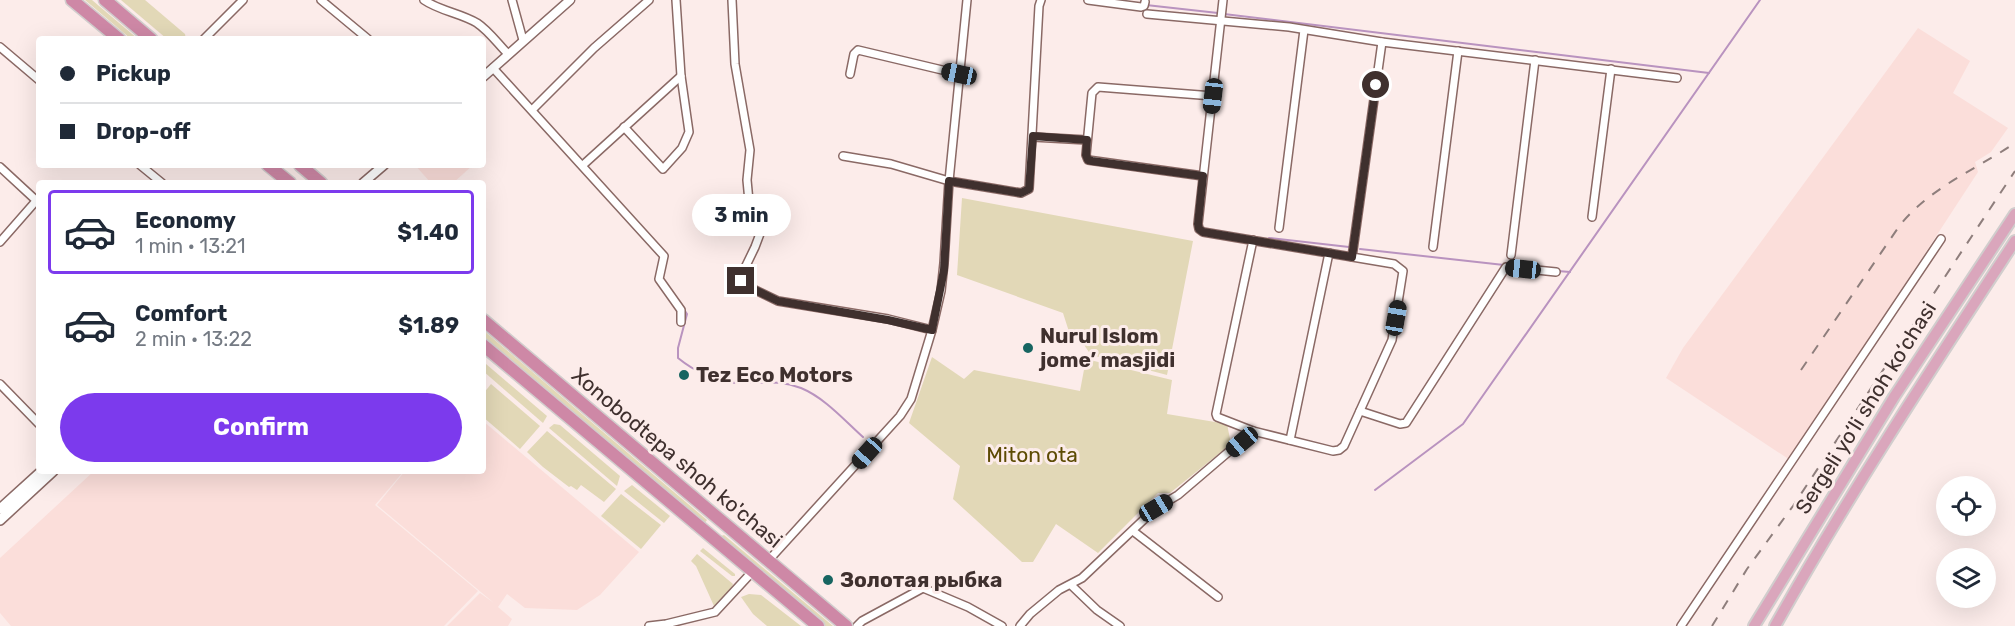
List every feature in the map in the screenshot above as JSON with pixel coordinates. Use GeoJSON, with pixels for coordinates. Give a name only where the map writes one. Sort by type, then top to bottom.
{"type":"FeatureCollection","features":[{"type":"Feature","properties":{"kind":"highway"},"geometry":{"type":"LineString","coordinates":[[72,0],[114,36]]}},
{"type":"Feature","properties":{"kind":"highway"},"geometry":{"type":"LineString","coordinates":[[105,0],[147,36]]}},
{"type":"Feature","properties":{"kind":"highway"},"geometry":{"type":"LineString","coordinates":[[272,168],[286,180]]}},
{"type":"Feature","properties":{"kind":"highway"},"geometry":{"type":"LineString","coordinates":[[304,168],[318,180]]}},
{"type":"Feature","properties":{"kind":"highway","name":"Xonobodtepa shoh ko'chasi"},"geometry":{"type":"LineString","coordinates":[[486,323],[846,626]]}},
{"type":"Feature","properties":{"kind":"highway","name":"Xonobodtepa shoh ko'chasi"},"geometry":{"type":"LineString","coordinates":[[486,348],[818,626]]}},
{"type":"Feature","properties":{"kind":"highway"},"geometry":{"type":"LineString","coordinates":[[714,538],[715,528],[726,525]]}},
{"type":"Feature","properties":{"kind":"main road","name":"Sergeli yo‘li shoh ko‘chasi"},"geometry":{"type":"LineString","coordinates":[[1755,626],[1894,397],[2015,214]]}},
{"type":"Feature","properties":{"kind":"main road","name":"Sergeli yo‘li shoh ko‘chasi"},"geometry":{"type":"LineString","coordinates":[[1775,626],[1906,408],[2015,241]]}},
{"type":"Feature","properties":{"kind":"main road"},"geometry":{"type":"LineString","coordinates":[[0,509],[39,474]]}},
{"type":"Feature","properties":{"kind":"main road"},"geometry":{"type":"LineString","coordinates":[[0,520],[50,474]]}},
{"type":"Feature","properties":{"kind":"street"},"geometry":{"type":"LineString","coordinates":[[207,36],[243,0]]}},
{"type":"Feature","properties":{"kind":"street"},"geometry":{"type":"LineString","coordinates":[[321,0],[364,36]]}},
{"type":"Feature","properties":{"kind":"street"},"geometry":{"type":"LineString","coordinates":[[424,0],[440,9],[475,22],[508,54]]}},
{"type":"Feature","properties":{"kind":"street"},"geometry":{"type":"LineString","coordinates":[[512,0],[524,40]]}},
{"type":"Feature","properties":{"kind":"street"},"geometry":{"type":"LineString","coordinates":[[486,74],[570,0]]}},
{"type":"Feature","properties":{"kind":"street"},"geometry":{"type":"LineString","coordinates":[[532,110],[594,48],[649,0]]}},
{"type":"Feature","properties":{"kind":"street"},"geometry":{"type":"LineString","coordinates":[[624,127],[663,169],[682,148],[688,132],[681,76],[676,0]]}},
{"type":"Feature","properties":{"kind":"street"},"geometry":{"type":"LineString","coordinates":[[732,0],[735,63],[750,150],[747,180],[750,212],[760,231],[741,281],[778,301],[932,330]]}},
{"type":"Feature","properties":{"kind":"street"},"geometry":{"type":"LineString","coordinates":[[768,561],[900,416],[911,399],[932,330],[944,270],[949,181],[967,0]]}},
{"type":"Feature","properties":{"kind":"street"},"geometry":{"type":"LineString","coordinates":[[843,156],[891,164],[949,181],[1021,193],[1029,189],[1041,0]]}},
{"type":"Feature","properties":{"kind":"street"},"geometry":{"type":"LineString","coordinates":[[1088,0],[1141,7],[1145,3]]}},
{"type":"Feature","properties":{"kind":"street"},"geometry":{"type":"LineString","coordinates":[[1223,0],[1199,229],[1203,232],[1253,240],[1394,264],[1403,271],[1392,340],[1344,446],[1339,450],[1252,431],[1220,420],[1216,414],[1253,240]]}},
{"type":"Feature","properties":{"kind":"street"},"geometry":{"type":"LineString","coordinates":[[1147,14],[1304,30],[1382,42],[1677,78]]}},
{"type":"Feature","properties":{"kind":"street"},"geometry":{"type":"LineString","coordinates":[[1279,228],[1304,30]]}},
{"type":"Feature","properties":{"kind":"street"},"geometry":{"type":"LineString","coordinates":[[1352,257],[1382,42]]}},
{"type":"Feature","properties":{"kind":"street"},"geometry":{"type":"LineString","coordinates":[[0,47],[36,77]]}},
{"type":"Feature","properties":{"kind":"street"},"geometry":{"type":"LineString","coordinates":[[850,75],[854,54],[858,50],[959,74]]}},
{"type":"Feature","properties":{"kind":"street"},"geometry":{"type":"LineString","coordinates":[[1433,247],[1458,51]]}},
{"type":"Feature","properties":{"kind":"street"},"geometry":{"type":"LineString","coordinates":[[1511,255],[1535,60]]}},
{"type":"Feature","properties":{"kind":"street"},"geometry":{"type":"LineString","coordinates":[[493,68],[664,256],[659,279],[681,310],[681,322]]}},
{"type":"Feature","properties":{"kind":"street"},"geometry":{"type":"LineString","coordinates":[[1592,217],[1611,69]]}},
{"type":"Feature","properties":{"kind":"street"},"geometry":{"type":"LineString","coordinates":[[583,165],[681,76]]}},
{"type":"Feature","properties":{"kind":"street"},"geometry":{"type":"LineString","coordinates":[[1203,176],[1088,160],[1086,155],[1092,93],[1098,87],[1213,96]]}},
{"type":"Feature","properties":{"kind":"street"},"geometry":{"type":"LineString","coordinates":[[1033,136],[1087,140]]}},
{"type":"Feature","properties":{"kind":"street"},"geometry":{"type":"LineString","coordinates":[[0,167],[36,200]]}},
{"type":"Feature","properties":{"kind":"street"},"geometry":{"type":"LineString","coordinates":[[144,168],[158,180]]}},
{"type":"Feature","properties":{"kind":"street"},"geometry":{"type":"LineString","coordinates":[[366,180],[380,168]]}},
{"type":"Feature","properties":{"kind":"street"},"geometry":{"type":"LineString","coordinates":[[0,242],[36,204]]}},
{"type":"Feature","properties":{"kind":"street"},"geometry":{"type":"LineString","coordinates":[[1682,626],[1941,239]]}},
{"type":"Feature","properties":{"kind":"street"},"geometry":{"type":"LineString","coordinates":[[1290,440],[1329,253]]}},
{"type":"Feature","properties":{"kind":"street"},"geometry":{"type":"LineString","coordinates":[[1360,411],[1400,424],[1406,423],[1506,267],[1556,272]]}},
{"type":"Feature","properties":{"kind":"street"},"geometry":{"type":"LineString","coordinates":[[0,384],[36,421]]}},
{"type":"Feature","properties":{"kind":"street"},"geometry":{"type":"LineString","coordinates":[[1020,626],[1030,614],[1059,590],[1082,578],[1156,508],[1178,495],[1252,431]]}},
{"type":"Feature","properties":{"kind":"street"},"geometry":{"type":"LineString","coordinates":[[1133,531],[1218,597]]}},
{"type":"Feature","properties":{"kind":"street"},"geometry":{"type":"LineString","coordinates":[[649,626],[715,612],[753,571]]}},
{"type":"Feature","properties":{"kind":"street"},"geometry":{"type":"LineString","coordinates":[[1071,585],[1120,626]]}},
{"type":"Feature","properties":{"kind":"street"},"geometry":{"type":"LineString","coordinates":[[857,626],[862,621],[923,588],[968,607],[1002,626]]}},
{"type":"Feature","properties":{"kind":"shaded area"},"geometry":{"type":"Polygon","coordinates":[[[1918,28],[1970,61],[1953,93],[2008,128],[1991,152],[1975,162],[1978,172],[1790,460],[1666,378],[1683,348],[1918,28]]]}},
{"type":"Feature","properties":{"kind":"shaded area"},"geometry":{"type":"Polygon","coordinates":[[[418,168],[470,168],[456,180],[428,180],[418,168]]]}},
{"type":"Feature","properties":{"kind":"shaded area"},"geometry":{"type":"Polygon","coordinates":[[[486,424],[639,552],[600,595],[577,610],[525,608],[507,594],[498,607],[512,619],[508,626],[447,626],[480,593],[494,603],[377,505],[403,474],[486,474],[486,424]]]}},
{"type":"Feature","properties":{"kind":"shaded area"},"geometry":{"type":"Polygon","coordinates":[[[91,474],[401,474],[375,505],[478,591],[444,626],[11,626],[0,613],[0,558],[91,474]]]}},
{"type":"Feature","properties":{"kind":"green space"},"geometry":{"type":"Polygon","coordinates":[[[85,0],[92,0],[134,36],[127,36],[85,0]]]}},
{"type":"Feature","properties":{"kind":"green space"},"geometry":{"type":"Polygon","coordinates":[[[121,0],[145,0],[185,36],[163,36],[121,0]]]}},
{"type":"Feature","properties":{"kind":"green space"},"geometry":{"type":"Polygon","coordinates":[[[962,198],[1193,241],[1167,375],[1091,355],[1082,342],[1071,338],[1063,313],[957,275],[962,198]]]}},
{"type":"Feature","properties":{"kind":"green space"},"geometry":{"type":"Polygon","coordinates":[[[486,333],[707,520],[704,524],[486,339],[486,333]]]}},
{"type":"Feature","properties":{"kind":"green space","name":"Miton ota"},"geometry":{"type":"Polygon","coordinates":[[[932,357],[964,379],[974,370],[1080,391],[1086,359],[1172,380],[1167,414],[1227,424],[1231,444],[1170,493],[1158,493],[1098,553],[1056,524],[1033,562],[1022,562],[953,499],[960,466],[909,423],[932,357]]]}},
{"type":"Feature","properties":{"kind":"green space"},"geometry":{"type":"Polygon","coordinates":[[[486,364],[547,416],[543,423],[486,374],[486,364]]]}},
{"type":"Feature","properties":{"kind":"green space"},"geometry":{"type":"Polygon","coordinates":[[[491,384],[540,426],[520,449],[486,420],[486,390],[491,384]]]}},
{"type":"Feature","properties":{"kind":"green space"},"geometry":{"type":"Polygon","coordinates":[[[554,424],[560,425],[620,476],[617,486],[549,428],[554,424]]]}},
{"type":"Feature","properties":{"kind":"green space"},"geometry":{"type":"Polygon","coordinates":[[[547,431],[616,489],[604,502],[581,485],[577,490],[569,487],[527,452],[547,431]]]}},
{"type":"Feature","properties":{"kind":"green space"},"geometry":{"type":"Polygon","coordinates":[[[632,485],[670,516],[664,523],[624,491],[632,485]]]}},
{"type":"Feature","properties":{"kind":"green space"},"geometry":{"type":"Polygon","coordinates":[[[621,494],[661,525],[641,549],[601,516],[621,494]]]}},
{"type":"Feature","properties":{"kind":"green space"},"geometry":{"type":"Polygon","coordinates":[[[724,535],[833,626],[825,626],[721,539],[724,535]]]}},
{"type":"Feature","properties":{"kind":"green space"},"geometry":{"type":"Polygon","coordinates":[[[703,548],[735,574],[735,576],[700,551],[703,548]]]}},
{"type":"Feature","properties":{"kind":"green space"},"geometry":{"type":"Polygon","coordinates":[[[697,554],[733,584],[714,606],[696,566],[691,561],[697,554]]]}},
{"type":"Feature","properties":{"kind":"green space"},"geometry":{"type":"Polygon","coordinates":[[[749,594],[761,595],[801,626],[767,626],[753,614],[741,597],[749,594]]]}},
{"type":"Feature","properties":{"kind":"waterway"},"geometry":{"type":"LineString","coordinates":[[1375,490],[1463,424],[1760,0]]}},
{"type":"Feature","properties":{"kind":"waterway"},"geometry":{"type":"LineString","coordinates":[[1146,5],[1218,13]]}},
{"type":"Feature","properties":{"kind":"waterway"},"geometry":{"type":"LineString","coordinates":[[1224,14],[1709,73]]}},
{"type":"Feature","properties":{"kind":"waterway"},"geometry":{"type":"LineString","coordinates":[[1269,238],[1349,247]]}},
{"type":"Feature","properties":{"kind":"waterway"},"geometry":{"type":"LineString","coordinates":[[1360,249],[1504,265]]}},
{"type":"Feature","properties":{"kind":"waterway"},"geometry":{"type":"LineString","coordinates":[[1558,271],[1570,272]]}},
{"type":"Feature","properties":{"kind":"waterway"},"geometry":{"type":"LineString","coordinates":[[683,308],[687,314],[678,348],[678,358],[684,363],[721,380],[737,383],[776,383],[801,388],[826,403],[863,437]]}},
{"type":"Feature","properties":{"kind":"railway"},"geometry":{"type":"LineString","coordinates":[[1801,370],[1900,225],[1912,212],[1939,189],[2015,143]]}},
{"type":"Feature","properties":{"kind":"railway"},"geometry":{"type":"LineString","coordinates":[[1712,626],[1747,569],[1793,506],[2015,171]]}},
{"type":"Feature","properties":{"kind":"place","name":"Nurul Islom jome’ masjidi"},"geometry":{"type":"Point","coordinates":[1028,348]}},
{"type":"Feature","properties":{"kind":"place","name":"Tez Eco Motors"},"geometry":{"type":"Point","coordinates":[684,375]}},
{"type":"Feature","properties":{"kind":"place","name":"Золотая рыбка"},"geometry":{"type":"Point","coordinates":[828,580]}},
{"type":"Feature","properties":{"kind":"route"},"geometry":{"type":"LineString","coordinates":[[741,281],[778,301],[932,330],[944,270],[949,181],[1025,192],[1029,189],[1033,136],[1087,140],[1086,155],[1088,160],[1092,161],[1203,176],[1198,224],[1199,229],[1203,232],[1352,257],[1376,85]]}}]}
